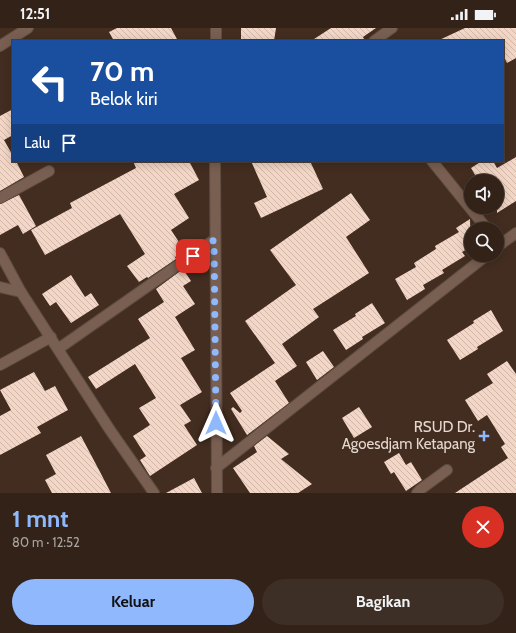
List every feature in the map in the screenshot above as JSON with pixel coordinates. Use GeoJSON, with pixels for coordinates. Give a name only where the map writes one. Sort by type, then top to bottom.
{"type":"FeatureCollection","features":[{"type":"Feature","properties":{"kind":"street"},"geometry":{"type":"LineString","coordinates":[[0,46],[28,28]]}},
{"type":"Feature","properties":{"kind":"street"},"geometry":{"type":"LineString","coordinates":[[216,28],[216,40]]}},
{"type":"Feature","properties":{"kind":"street"},"geometry":{"type":"LineString","coordinates":[[375,40],[392,28]]}},
{"type":"Feature","properties":{"kind":"street"},"geometry":{"type":"LineString","coordinates":[[215,162],[214,240],[217,493]]}},
{"type":"Feature","properties":{"kind":"street"},"geometry":{"type":"LineString","coordinates":[[433,162],[481,222]]}},
{"type":"Feature","properties":{"kind":"street"},"geometry":{"type":"LineString","coordinates":[[0,198],[49,171]]}},
{"type":"Feature","properties":{"kind":"street"},"geometry":{"type":"LineString","coordinates":[[504,241],[516,233]]}},
{"type":"Feature","properties":{"kind":"street"},"geometry":{"type":"LineString","coordinates":[[58,349],[214,240]]}},
{"type":"Feature","properties":{"kind":"street"},"geometry":{"type":"LineString","coordinates":[[0,253],[21,292],[110,430],[154,493]]}},
{"type":"Feature","properties":{"kind":"street"},"geometry":{"type":"LineString","coordinates":[[216,468],[478,262]]}},
{"type":"Feature","properties":{"kind":"street"},"geometry":{"type":"LineString","coordinates":[[0,287],[21,292]]}},
{"type":"Feature","properties":{"kind":"street"},"geometry":{"type":"LineString","coordinates":[[0,365],[51,338]]}},
{"type":"Feature","properties":{"kind":"street"},"geometry":{"type":"LineString","coordinates":[[417,493],[447,470]]}},
{"type":"Feature","properties":{"kind":"building"},"geometry":{"type":"Polygon","coordinates":[[[117,28],[171,28],[177,40],[113,40],[109,32],[117,28]]]}},
{"type":"Feature","properties":{"kind":"building"},"geometry":{"type":"Polygon","coordinates":[[[241,28],[276,28],[274,40],[241,40],[241,28]]]}},
{"type":"Feature","properties":{"kind":"building"},"geometry":{"type":"Polygon","coordinates":[[[331,28],[376,28],[363,37],[364,40],[313,40],[331,28]]]}},
{"type":"Feature","properties":{"kind":"building"},"geometry":{"type":"Polygon","coordinates":[[[465,28],[516,28],[516,58],[507,63],[504,57],[504,40],[439,40],[465,28]]]}},
{"type":"Feature","properties":{"kind":"building"},"geometry":{"type":"Polygon","coordinates":[[[12,110],[12,136],[4,140],[12,154],[12,162],[16,162],[24,177],[0,191],[0,116],[12,110]]]}},
{"type":"Feature","properties":{"kind":"building"},"geometry":{"type":"Polygon","coordinates":[[[516,157],[516,201],[504,209],[504,174],[474,174],[471,168],[480,162],[494,162],[497,168],[516,157]]]}},
{"type":"Feature","properties":{"kind":"building"},"geometry":{"type":"Polygon","coordinates":[[[133,162],[190,162],[199,180],[174,194],[189,218],[171,230],[185,251],[148,278],[147,277],[139,282],[127,266],[145,254],[120,214],[45,255],[31,230],[72,208],[70,203],[136,168],[133,162]]]}},
{"type":"Feature","properties":{"kind":"building"},"geometry":{"type":"Polygon","coordinates":[[[251,162],[310,162],[323,189],[261,218],[254,203],[267,197],[251,162]]]}},
{"type":"Feature","properties":{"kind":"building"},"geometry":{"type":"Polygon","coordinates":[[[351,193],[370,220],[346,237],[369,273],[313,309],[319,317],[282,344],[297,366],[275,381],[289,403],[247,435],[231,409],[233,407],[240,413],[242,411],[230,393],[275,363],[245,321],[296,285],[270,250],[351,193]]]}},
{"type":"Feature","properties":{"kind":"building"},"geometry":{"type":"Polygon","coordinates":[[[19,195],[36,226],[23,234],[18,225],[0,235],[0,204],[19,195]]]}},
{"type":"Feature","properties":{"kind":"building"},"geometry":{"type":"Polygon","coordinates":[[[464,223],[464,251],[462,252],[464,257],[442,270],[444,273],[423,285],[425,289],[407,300],[395,279],[416,267],[414,263],[436,249],[435,246],[459,232],[456,228],[464,223]]]}},
{"type":"Feature","properties":{"kind":"building"},"geometry":{"type":"Polygon","coordinates":[[[183,269],[191,281],[183,286],[195,304],[175,317],[195,350],[181,358],[202,392],[180,405],[191,421],[184,425],[197,445],[150,476],[140,460],[146,456],[133,436],[150,425],[139,408],[156,398],[135,364],[96,389],[88,377],[150,338],[138,319],[164,302],[156,289],[183,269]]]}},
{"type":"Feature","properties":{"kind":"building"},"geometry":{"type":"Polygon","coordinates":[[[71,275],[85,297],[91,293],[99,305],[71,323],[56,302],[50,306],[42,294],[71,275]]]}},
{"type":"Feature","properties":{"kind":"building"},"geometry":{"type":"Polygon","coordinates":[[[372,303],[385,323],[362,337],[363,339],[346,350],[333,330],[356,316],[355,314],[372,303]]]}},
{"type":"Feature","properties":{"kind":"building"},"geometry":{"type":"Polygon","coordinates":[[[491,310],[503,331],[477,347],[478,349],[460,360],[447,340],[491,310]]]}},
{"type":"Feature","properties":{"kind":"building"},"geometry":{"type":"Polygon","coordinates":[[[323,351],[334,367],[317,380],[306,362],[323,351]]]}},
{"type":"Feature","properties":{"kind":"building"},"geometry":{"type":"Polygon","coordinates":[[[507,361],[516,374],[516,493],[455,493],[508,458],[501,447],[505,444],[487,415],[478,421],[465,400],[493,383],[487,374],[507,361]]]}},
{"type":"Feature","properties":{"kind":"building"},"geometry":{"type":"Polygon","coordinates":[[[34,372],[45,391],[55,386],[68,410],[37,427],[41,433],[0,455],[0,416],[11,410],[0,390],[34,372]]]}},
{"type":"Feature","properties":{"kind":"building"},"geometry":{"type":"Polygon","coordinates":[[[359,407],[372,427],[354,438],[342,418],[359,407]]]}},
{"type":"Feature","properties":{"kind":"building"},"geometry":{"type":"Polygon","coordinates":[[[81,436],[111,493],[52,493],[45,480],[56,474],[46,455],[81,436]]]}},
{"type":"Feature","properties":{"kind":"building"},"geometry":{"type":"Polygon","coordinates":[[[267,436],[289,454],[281,459],[312,484],[298,493],[250,493],[233,468],[257,452],[254,446],[267,436]]]}},
{"type":"Feature","properties":{"kind":"building"},"geometry":{"type":"Polygon","coordinates":[[[399,453],[406,465],[411,462],[422,480],[406,491],[394,472],[391,474],[384,462],[399,453]]]}},
{"type":"Feature","properties":{"kind":"building"},"geometry":{"type":"Polygon","coordinates":[[[194,478],[202,493],[166,493],[194,478]]]}},
{"type":"Feature","properties":{"kind":"place","name":"RSUD Dr. Agoesdjam Ketapang"},"geometry":{"type":"Point","coordinates":[484,436]}},
{"type":"Feature","properties":{"kind":"route"},"geometry":{"type":"LineString","coordinates":[[193,256],[214,240],[216,423]]}}]}
